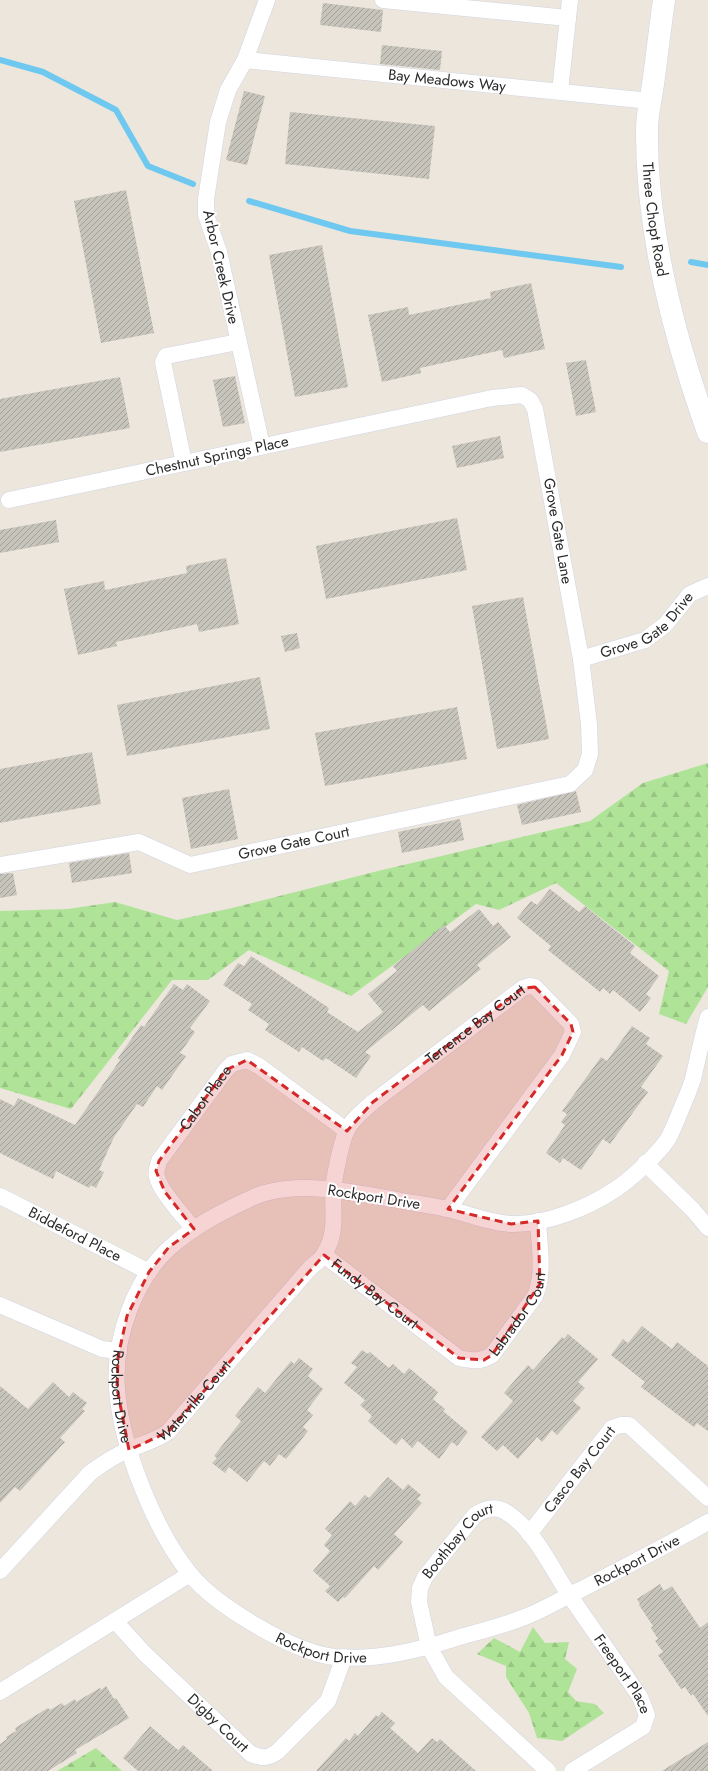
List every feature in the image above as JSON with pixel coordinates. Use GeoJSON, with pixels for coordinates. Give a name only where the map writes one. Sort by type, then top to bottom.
{"type":"FeatureCollection","features":[{"type":"Feature","properties":{"kind":"main road","name":"Three Chopt Road"},"geometry":{"type":"LineString","coordinates":[[664,0],[647,127],[649,190],[656,241],[690,380],[708,432]]}},
{"type":"Feature","properties":{"kind":"street","name":"Arbor Creek Drive"},"geometry":{"type":"LineString","coordinates":[[262,446],[219,252],[206,215],[206,199],[218,122],[228,90],[244,60],[267,0]]}},
{"type":"Feature","properties":{"kind":"street"},"geometry":{"type":"LineString","coordinates":[[383,0],[568,18]]}},
{"type":"Feature","properties":{"kind":"street"},"geometry":{"type":"LineString","coordinates":[[560,91],[570,0]]}},
{"type":"Feature","properties":{"kind":"street","name":"Bay Meadows Way"},"geometry":{"type":"LineString","coordinates":[[244,60],[650,101]]}},
{"type":"Feature","properties":{"kind":"street"},"geometry":{"type":"LineString","coordinates":[[184,462],[163,362],[166,356],[238,342]]}},
{"type":"Feature","properties":{"kind":"street","name":"Grove Gate Lane"},"geometry":{"type":"LineString","coordinates":[[425,412],[492,398],[522,395],[530,400],[535,409],[581,659],[589,724],[590,746],[590,754],[585,770]]}},
{"type":"Feature","properties":{"kind":"street","name":"Chestnut Springs Place"},"geometry":{"type":"LineString","coordinates":[[9,500],[425,412]]}},
{"type":"Feature","properties":{"kind":"street","name":"Grove Gate Drive"},"geometry":{"type":"LineString","coordinates":[[581,659],[645,640],[665,625],[690,594],[708,586]]}},
{"type":"Feature","properties":{"kind":"street","name":"Grove Gate Court"},"geometry":{"type":"LineString","coordinates":[[0,864],[139,842],[190,866],[570,784],[585,770]]}},
{"type":"Feature","properties":{"kind":"street","name":"Terrence Bay Court"},"geometry":{"type":"LineString","coordinates":[[333,1189],[347,1131],[359,1115],[373,1102],[523,988],[529,986],[535,987],[570,1024],[573,1032],[562,1055],[448,1209]]}},
{"type":"Feature","properties":{"kind":"street","name":"Rockport Drive"},"geometry":{"type":"LineString","coordinates":[[708,1017],[698,1051],[692,1082],[668,1138],[627,1182],[603,1198],[572,1212],[538,1221],[511,1224],[480,1218],[448,1209],[333,1189],[295,1188],[264,1193],[220,1213],[194,1229],[169,1248],[149,1272],[136,1293],[127,1316],[119,1351],[117,1388],[124,1439],[156,1518],[170,1545],[190,1574],[209,1595],[237,1614],[278,1637],[313,1653],[344,1657],[385,1656],[412,1652],[525,1617],[641,1559],[708,1522]]}},
{"type":"Feature","properties":{"kind":"street","name":"Cabot Place"},"geometry":{"type":"LineString","coordinates":[[194,1229],[165,1192],[157,1178],[156,1171],[159,1161],[232,1064],[247,1060],[259,1066],[347,1131]]}},
{"type":"Feature","properties":{"kind":"street"},"geometry":{"type":"LineString","coordinates":[[645,1163],[688,1205],[708,1228]]}},
{"type":"Feature","properties":{"kind":"street","name":"Waterville Court"},"geometry":{"type":"LineString","coordinates":[[0,1571],[90,1473],[105,1461],[156,1440],[168,1432],[309,1269],[324,1255],[331,1238],[334,1222],[333,1189]]}},
{"type":"Feature","properties":{"kind":"street","name":"Biddeford Place"},"geometry":{"type":"LineString","coordinates":[[0,1196],[149,1272]]}},
{"type":"Feature","properties":{"kind":"street","name":"Labrador Court"},"geometry":{"type":"LineString","coordinates":[[426,1332],[459,1358],[473,1361],[484,1360],[492,1355],[535,1296],[540,1284],[538,1221]]}},
{"type":"Feature","properties":{"kind":"street","name":"Fundy Bay Court"},"geometry":{"type":"LineString","coordinates":[[324,1255],[426,1332]]}},
{"type":"Feature","properties":{"kind":"street"},"geometry":{"type":"LineString","coordinates":[[0,1305],[102,1349],[119,1351]]}},
{"type":"Feature","properties":{"kind":"street","name":"Casco Bay Court"},"geometry":{"type":"LineString","coordinates":[[529,1534],[612,1428],[621,1425],[629,1425],[708,1498]]}},
{"type":"Feature","properties":{"kind":"street","name":"Boothbay Court"},"geometry":{"type":"LineString","coordinates":[[428,1647],[419,1602],[420,1588],[425,1577],[475,1515],[483,1509],[490,1508],[504,1511],[516,1519],[541,1548],[569,1595]]}},
{"type":"Feature","properties":{"kind":"street"},"geometry":{"type":"LineString","coordinates":[[0,1692],[190,1574]]}},
{"type":"Feature","properties":{"kind":"street","name":"Freeport Place"},"geometry":{"type":"LineString","coordinates":[[569,1595],[640,1697],[647,1715],[643,1727],[572,1771]]}},
{"type":"Feature","properties":{"kind":"street","name":"Digby Court"},"geometry":{"type":"LineString","coordinates":[[115,1621],[144,1653],[251,1754],[263,1759],[270,1757],[277,1752],[328,1701],[344,1657]]}},
{"type":"Feature","properties":{"kind":"street"},"geometry":{"type":"LineString","coordinates":[[428,1647],[446,1677],[548,1771]]}},
{"type":"Feature","properties":{"kind":"highlighted area"},"geometry":{"type":"Polygon","coordinates":[[[535,987],[571,1024],[573,1032],[562,1055],[448,1209],[511,1224],[538,1221],[540,1284],[492,1355],[484,1360],[459,1358],[324,1255],[168,1432],[129,1450],[117,1388],[118,1357],[127,1316],[149,1272],[169,1247],[194,1229],[165,1192],[156,1171],[159,1161],[226,1070],[247,1060],[347,1131],[373,1102],[523,988],[535,987]]]}},
{"type":"Feature","properties":{"kind":"green space"},"geometry":{"type":"Polygon","coordinates":[[[708,763],[708,987],[686,1024],[659,1014],[669,971],[556,883],[499,910],[476,904],[351,996],[249,950],[208,980],[172,980],[71,1109],[0,1088],[0,911],[68,909],[115,902],[177,920],[590,821],[643,783],[708,763]]]}},
{"type":"Feature","properties":{"kind":"green space"},"geometry":{"type":"Polygon","coordinates":[[[533,1627],[545,1643],[569,1642],[565,1659],[577,1669],[568,1692],[576,1701],[595,1704],[604,1713],[562,1741],[537,1738],[529,1713],[506,1677],[506,1666],[477,1654],[494,1638],[520,1652],[533,1627]]]}},
{"type":"Feature","properties":{"kind":"green space"},"geometry":{"type":"Polygon","coordinates":[[[96,1748],[122,1771],[57,1771],[96,1748]]]}},
{"type":"Feature","properties":{"kind":"building"},"geometry":{"type":"Polygon","coordinates":[[[323,3],[383,10],[381,32],[320,25],[323,3]]]}},
{"type":"Feature","properties":{"kind":"building"},"geometry":{"type":"Polygon","coordinates":[[[382,45],[442,51],[440,70],[380,64],[382,45]]]}},
{"type":"Feature","properties":{"kind":"building"},"geometry":{"type":"Polygon","coordinates":[[[244,91],[265,96],[247,165],[226,160],[244,91]]]}},
{"type":"Feature","properties":{"kind":"building"},"geometry":{"type":"Polygon","coordinates":[[[290,112],[435,126],[429,179],[285,164],[290,112]]]}},
{"type":"Feature","properties":{"kind":"building"},"geometry":{"type":"Polygon","coordinates":[[[126,190],[154,333],[101,343],[74,201],[126,190]]]}},
{"type":"Feature","properties":{"kind":"building"},"geometry":{"type":"Polygon","coordinates":[[[322,245],[348,387],[295,397],[269,255],[322,245]]]}},
{"type":"Feature","properties":{"kind":"building"},"geometry":{"type":"Polygon","coordinates":[[[531,283],[545,349],[504,358],[502,350],[420,368],[421,373],[382,382],[368,315],[408,307],[409,315],[491,298],[490,292],[531,283]]]}},
{"type":"Feature","properties":{"kind":"building"},"geometry":{"type":"Polygon","coordinates":[[[586,360],[596,412],[576,416],[566,363],[586,360]]]}},
{"type":"Feature","properties":{"kind":"building"},"geometry":{"type":"Polygon","coordinates":[[[235,376],[245,423],[223,427],[213,380],[235,376]]]}},
{"type":"Feature","properties":{"kind":"building"},"geometry":{"type":"Polygon","coordinates":[[[120,377],[130,428],[0,452],[0,399],[120,377]]]}},
{"type":"Feature","properties":{"kind":"building"},"geometry":{"type":"Polygon","coordinates":[[[500,436],[504,458],[457,468],[452,446],[500,436]]]}},
{"type":"Feature","properties":{"kind":"building"},"geometry":{"type":"Polygon","coordinates":[[[457,518],[467,570],[326,599],[316,546],[457,518]]]}},
{"type":"Feature","properties":{"kind":"building"},"geometry":{"type":"Polygon","coordinates":[[[56,520],[59,542],[0,553],[0,530],[56,520]]]}},
{"type":"Feature","properties":{"kind":"building"},"geometry":{"type":"Polygon","coordinates":[[[226,558],[239,624],[199,632],[197,624],[116,642],[117,646],[78,655],[64,589],[104,581],[105,590],[187,573],[186,566],[226,558]]]}},
{"type":"Feature","properties":{"kind":"building"},"geometry":{"type":"Polygon","coordinates":[[[523,597],[549,739],[497,749],[472,606],[523,597]]]}},
{"type":"Feature","properties":{"kind":"building"},"geometry":{"type":"Polygon","coordinates":[[[297,633],[300,648],[285,652],[281,636],[297,633]]]}},
{"type":"Feature","properties":{"kind":"building"},"geometry":{"type":"Polygon","coordinates":[[[260,677],[270,729],[127,756],[117,705],[260,677]]]}},
{"type":"Feature","properties":{"kind":"building"},"geometry":{"type":"Polygon","coordinates":[[[457,707],[467,759],[325,786],[315,733],[457,707]]]}},
{"type":"Feature","properties":{"kind":"building"},"geometry":{"type":"Polygon","coordinates":[[[92,752],[101,804],[0,823],[0,769],[92,752]]]}},
{"type":"Feature","properties":{"kind":"building"},"geometry":{"type":"Polygon","coordinates":[[[229,789],[238,839],[191,849],[182,798],[229,789]]]}},
{"type":"Feature","properties":{"kind":"building"},"geometry":{"type":"Polygon","coordinates":[[[576,791],[581,812],[522,825],[517,805],[576,791]]]}},
{"type":"Feature","properties":{"kind":"building"},"geometry":{"type":"Polygon","coordinates":[[[460,819],[464,840],[402,853],[398,832],[460,819]]]}},
{"type":"Feature","properties":{"kind":"building"},"geometry":{"type":"Polygon","coordinates":[[[129,853],[132,873],[72,883],[69,863],[129,853]]]}},
{"type":"Feature","properties":{"kind":"building"},"geometry":{"type":"Polygon","coordinates":[[[13,873],[17,895],[0,898],[0,874],[13,873]]]}},
{"type":"Feature","properties":{"kind":"building"},"geometry":{"type":"Polygon","coordinates":[[[550,889],[579,912],[585,906],[635,946],[630,953],[659,976],[646,994],[651,998],[640,1012],[613,990],[610,994],[603,988],[600,992],[548,950],[551,946],[517,918],[531,901],[537,905],[550,889]]]}},
{"type":"Feature","properties":{"kind":"building"},"geometry":{"type":"Polygon","coordinates":[[[479,909],[493,926],[498,922],[511,937],[477,965],[481,969],[429,1011],[423,1005],[365,1052],[371,1056],[356,1078],[326,1058],[323,1061],[302,1047],[299,1052],[265,1030],[269,1024],[248,1010],[252,1004],[223,985],[238,963],[244,966],[251,956],[329,1008],[327,1012],[358,1032],[383,1012],[368,994],[397,971],[393,966],[444,925],[450,932],[479,909]]]}},
{"type":"Feature","properties":{"kind":"building"},"geometry":{"type":"Polygon","coordinates":[[[174,984],[183,990],[187,984],[210,1001],[190,1028],[195,1032],[180,1053],[186,1056],[162,1090],[157,1086],[143,1107],[137,1104],[114,1137],[99,1170],[104,1172],[96,1188],[91,1185],[89,1188],[56,1171],[53,1179],[0,1153],[0,1099],[14,1106],[18,1098],[75,1125],[120,1060],[118,1058],[141,1025],[144,1027],[174,984]]]}},
{"type":"Feature","properties":{"kind":"building"},"geometry":{"type":"Polygon","coordinates":[[[632,1026],[650,1038],[646,1044],[663,1056],[641,1087],[648,1092],[610,1144],[603,1139],[581,1170],[563,1158],[560,1163],[546,1153],[565,1125],[561,1122],[567,1114],[562,1111],[601,1057],[607,1061],[632,1026]]]}},
{"type":"Feature","properties":{"kind":"building"},"geometry":{"type":"Polygon","coordinates":[[[642,1326],[672,1349],[677,1342],[708,1366],[708,1431],[697,1423],[694,1427],[641,1387],[645,1382],[611,1355],[623,1339],[628,1343],[642,1326]]]}},
{"type":"Feature","properties":{"kind":"building"},"geometry":{"type":"Polygon","coordinates":[[[568,1334],[598,1359],[578,1382],[585,1388],[573,1401],[581,1408],[557,1435],[552,1430],[542,1442],[537,1437],[518,1459],[503,1445],[497,1451],[481,1437],[513,1401],[504,1393],[528,1365],[533,1370],[562,1337],[564,1339],[568,1334]]]}},
{"type":"Feature","properties":{"kind":"building"},"geometry":{"type":"Polygon","coordinates":[[[362,1350],[368,1354],[370,1352],[389,1368],[393,1364],[404,1374],[409,1368],[438,1392],[433,1399],[445,1409],[443,1411],[468,1432],[457,1446],[452,1442],[439,1459],[418,1441],[412,1448],[402,1438],[396,1445],[368,1421],[372,1416],[360,1405],[365,1400],[344,1383],[357,1367],[351,1363],[362,1350]]]}},
{"type":"Feature","properties":{"kind":"building"},"geometry":{"type":"Polygon","coordinates":[[[299,1358],[313,1369],[308,1376],[323,1389],[307,1410],[313,1415],[303,1427],[308,1431],[286,1459],[279,1454],[270,1466],[264,1461],[247,1482],[229,1467],[225,1473],[212,1463],[217,1458],[214,1456],[241,1421],[235,1416],[258,1387],[265,1393],[291,1361],[294,1364],[299,1358]]]}},
{"type":"Feature","properties":{"kind":"building"},"geometry":{"type":"Polygon","coordinates":[[[53,1382],[69,1397],[73,1392],[87,1403],[82,1409],[85,1411],[60,1438],[65,1442],[20,1491],[15,1487],[0,1503],[0,1386],[28,1409],[53,1382]]]}},
{"type":"Feature","properties":{"kind":"building"},"geometry":{"type":"Polygon","coordinates":[[[388,1477],[403,1490],[408,1484],[421,1495],[417,1499],[422,1503],[394,1534],[403,1542],[378,1570],[374,1566],[345,1598],[343,1597],[338,1602],[325,1591],[330,1586],[313,1571],[330,1551],[324,1545],[332,1535],[325,1529],[350,1501],[355,1506],[365,1495],[369,1498],[388,1477]]]}},
{"type":"Feature","properties":{"kind":"building"},"geometry":{"type":"Polygon","coordinates":[[[660,1584],[664,1591],[672,1586],[700,1628],[708,1622],[708,1716],[693,1694],[691,1696],[685,1687],[681,1689],[658,1655],[663,1652],[655,1641],[658,1639],[651,1628],[653,1626],[639,1605],[640,1604],[637,1599],[660,1584]]]}},
{"type":"Feature","properties":{"kind":"building"},"geometry":{"type":"Polygon","coordinates":[[[106,1686],[129,1718],[75,1750],[77,1753],[48,1771],[0,1771],[0,1744],[7,1739],[6,1737],[16,1731],[15,1728],[48,1708],[50,1710],[62,1703],[64,1706],[75,1699],[76,1702],[106,1686]]]}},
{"type":"Feature","properties":{"kind":"building"},"geometry":{"type":"Polygon","coordinates":[[[382,1712],[395,1723],[390,1728],[418,1753],[432,1738],[437,1742],[440,1739],[476,1771],[316,1771],[346,1738],[349,1741],[355,1733],[358,1736],[376,1715],[378,1717],[382,1712]]]}},
{"type":"Feature","properties":{"kind":"building"},"geometry":{"type":"Polygon","coordinates":[[[150,1726],[178,1750],[183,1745],[213,1771],[138,1771],[123,1758],[150,1726]]]}},
{"type":"Feature","properties":{"kind":"building"},"geometry":{"type":"Polygon","coordinates":[[[708,1742],[708,1771],[662,1771],[708,1742]]]}},
{"type":"Feature","properties":{"kind":"waterway"},"geometry":{"type":"LineString","coordinates":[[0,60],[43,72],[116,110],[148,166],[193,184]]}},
{"type":"Feature","properties":{"kind":"waterway"},"geometry":{"type":"LineString","coordinates":[[249,201],[350,231],[621,267]]}},
{"type":"Feature","properties":{"kind":"waterway"},"geometry":{"type":"LineString","coordinates":[[691,262],[708,265]]}}]}
